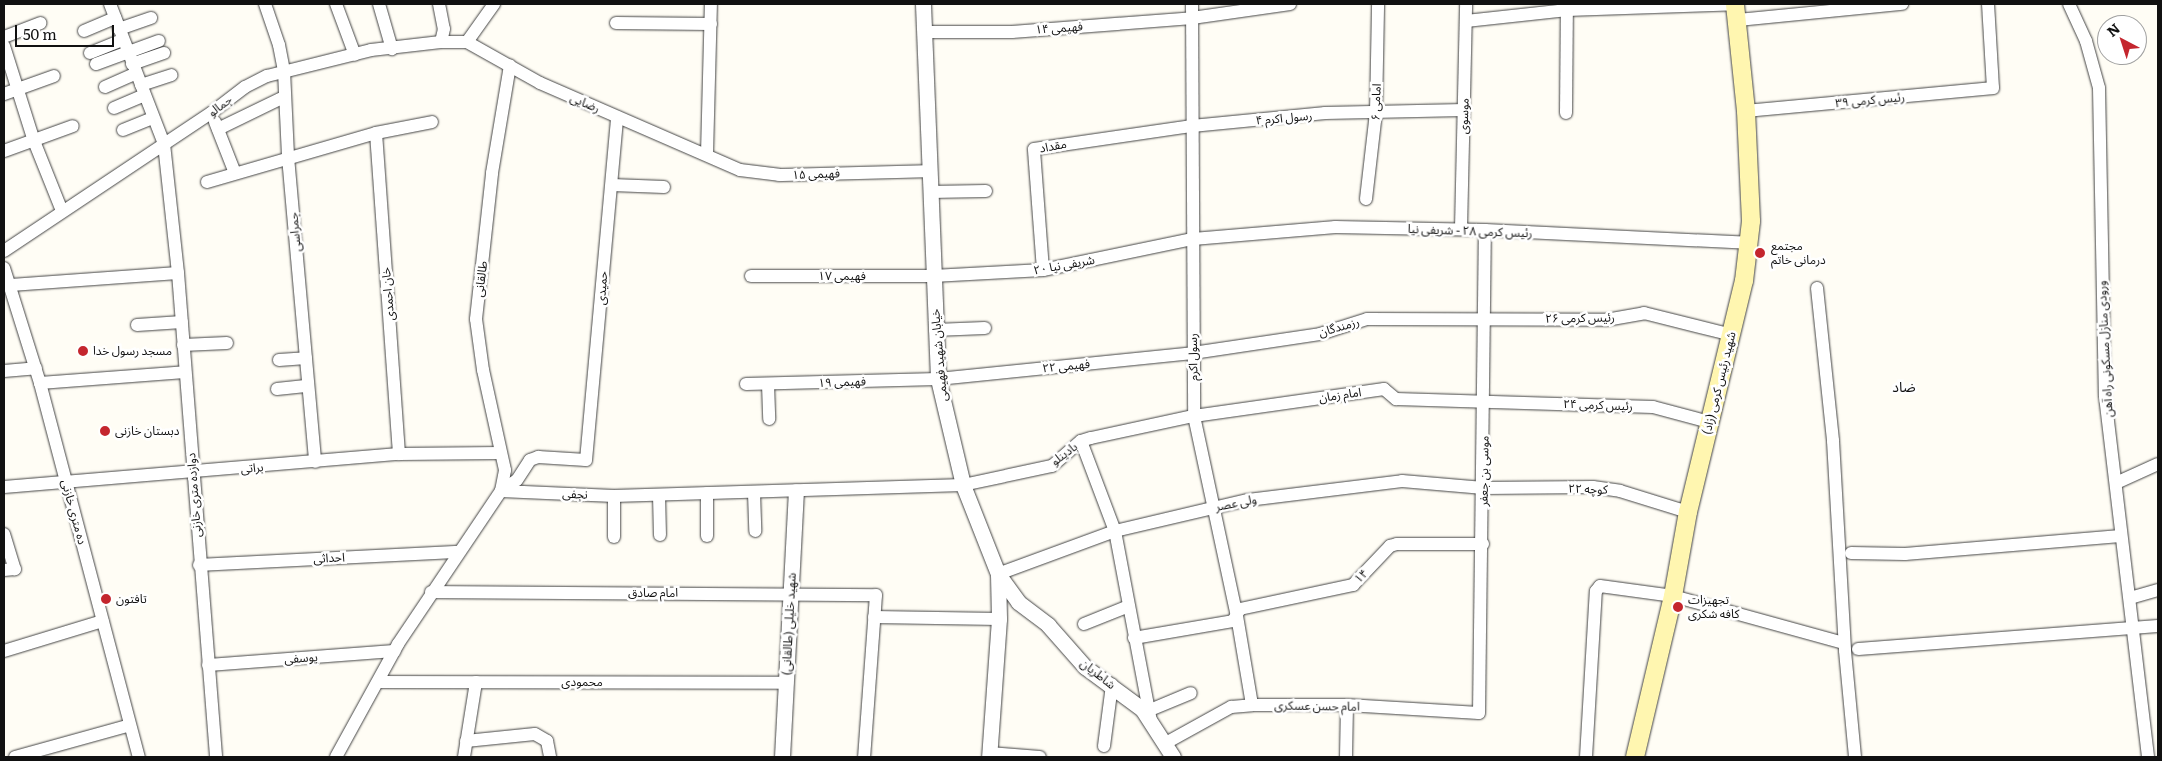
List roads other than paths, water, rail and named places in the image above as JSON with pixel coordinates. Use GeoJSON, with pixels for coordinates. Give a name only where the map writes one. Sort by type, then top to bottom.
{"type":"FeatureCollection","features":[{"type":"Feature","properties":{"kind":"main road","name":"شهید رئیس کرمی (زاد)"},"geometry":{"type":"LineString","coordinates":[[1635,757],[1673,596],[1688,512],[1744,281],[1751,221],[1746,111],[1736,9]]}},
{"type":"Feature","properties":{"kind":"street","name":"جمراسی"},"geometry":{"type":"LineString","coordinates":[[265,4],[279,45],[284,71],[288,158],[315,462]]}},
{"type":"Feature","properties":{"kind":"street"},"geometry":{"type":"LineString","coordinates":[[336,4],[355,55]]}},
{"type":"Feature","properties":{"kind":"street"},"geometry":{"type":"LineString","coordinates":[[379,4],[392,49]]}},
{"type":"Feature","properties":{"kind":"street"},"geometry":{"type":"LineString","coordinates":[[439,4],[444,29],[440,42]]}},
{"type":"Feature","properties":{"kind":"street"},"geometry":{"type":"LineString","coordinates":[[467,42],[494,4]]}},
{"type":"Feature","properties":{"kind":"street"},"geometry":{"type":"LineString","coordinates":[[707,154],[711,4]]}},
{"type":"Feature","properties":{"kind":"street","name":"خیابان شهید فهیمی"},"geometry":{"type":"LineString","coordinates":[[923,4],[938,379],[963,485],[998,574],[999,619],[989,755]]}},
{"type":"Feature","properties":{"kind":"street","name":"رسول اکرم"},"geometry":{"type":"LineString","coordinates":[[1192,4],[1194,416],[1237,616],[1252,705]]}},
{"type":"Feature","properties":{"kind":"street","name":"فهیمی ۱۴"},"geometry":{"type":"LineString","coordinates":[[925,32],[1012,32],[1192,18],[1290,4]]}},
{"type":"Feature","properties":{"kind":"street","name":"امامی ۶"},"geometry":{"type":"LineString","coordinates":[[1366,199],[1376,112],[1378,4]]}},
{"type":"Feature","properties":{"kind":"street","name":"موسوی"},"geometry":{"type":"LineString","coordinates":[[1461,229],[1466,4]]}},
{"type":"Feature","properties":{"kind":"street"},"geometry":{"type":"LineString","coordinates":[[1466,21],[1567,7],[1736,9],[1902,4]]}},
{"type":"Feature","properties":{"kind":"street","name":"رئیس کرمی ۳۹"},"geometry":{"type":"LineString","coordinates":[[1746,111],[1993,88],[1988,4]]}},
{"type":"Feature","properties":{"kind":"street","name":"ورودی منازل مسکونی راه آهن"},"geometry":{"type":"LineString","coordinates":[[2069,4],[2086,41],[2099,88],[2105,396],[2116,483],[2120,536],[2130,598],[2148,757]]}},
{"type":"Feature","properties":{"kind":"street"},"geometry":{"type":"LineString","coordinates":[[1566,113],[1567,7]]}},
{"type":"Feature","properties":{"kind":"street"},"geometry":{"type":"LineString","coordinates":[[93,58],[121,32],[151,18]]}},
{"type":"Feature","properties":{"kind":"street"},"geometry":{"type":"LineString","coordinates":[[4,37],[40,23]]}},
{"type":"Feature","properties":{"kind":"street"},"geometry":{"type":"LineString","coordinates":[[616,23],[711,24]]}},
{"type":"Feature","properties":{"kind":"street"},"geometry":{"type":"LineString","coordinates":[[84,31],[121,32],[161,47]]}},
{"type":"Feature","properties":{"kind":"street"},"geometry":{"type":"LineString","coordinates":[[105,87],[121,32]]}},
{"type":"Feature","properties":{"kind":"street","name":"دوازده متری خازنی"},"geometry":{"type":"LineString","coordinates":[[121,32],[164,144],[178,272],[199,565],[216,757]]}},
{"type":"Feature","properties":{"kind":"street","name":"جمالو"},"geometry":{"type":"LineString","coordinates":[[4,250],[211,113],[245,86],[284,71],[355,55],[440,42],[467,42]]}},
{"type":"Feature","properties":{"kind":"street","name":"رضایی"},"geometry":{"type":"LineString","coordinates":[[467,42],[540,83],[707,154]]}},
{"type":"Feature","properties":{"kind":"street"},"geometry":{"type":"LineString","coordinates":[[4,46],[34,140],[62,211]]}},
{"type":"Feature","properties":{"kind":"street","name":"طالقانی"},"geometry":{"type":"LineString","coordinates":[[501,491],[505,470],[500,453],[476,319],[492,173],[510,65]]}},
{"type":"Feature","properties":{"kind":"street"},"geometry":{"type":"LineString","coordinates":[[114,108],[142,90],[171,75]]}},
{"type":"Feature","properties":{"kind":"street"},"geometry":{"type":"LineString","coordinates":[[4,94],[54,76]]}},
{"type":"Feature","properties":{"kind":"street"},"geometry":{"type":"LineString","coordinates":[[218,129],[284,97]]}},
{"type":"Feature","properties":{"kind":"street","name":"رسول اکرم ۴"},"geometry":{"type":"LineString","coordinates":[[1192,126],[1376,112],[1464,110]]}},
{"type":"Feature","properties":{"kind":"street"},"geometry":{"type":"LineString","coordinates":[[211,113],[236,173]]}},
{"type":"Feature","properties":{"kind":"street","name":"حمیدی"},"geometry":{"type":"LineString","coordinates":[[501,491],[516,480],[530,460],[538,457],[586,460],[617,117]]}},
{"type":"Feature","properties":{"kind":"street"},"geometry":{"type":"LineString","coordinates":[[123,130],[153,118]]}},
{"type":"Feature","properties":{"kind":"street"},"geometry":{"type":"LineString","coordinates":[[207,182],[376,133],[432,122]]}},
{"type":"Feature","properties":{"kind":"street"},"geometry":{"type":"LineString","coordinates":[[4,151],[73,126]]}},
{"type":"Feature","properties":{"kind":"street","name":"مقداد"},"geometry":{"type":"LineString","coordinates":[[1044,270],[1034,149],[1192,126]]}},
{"type":"Feature","properties":{"kind":"street","name":"خان احمدی"},"geometry":{"type":"LineString","coordinates":[[376,133],[399,454]]}},
{"type":"Feature","properties":{"kind":"street","name":"فهیمی ۱۵"},"geometry":{"type":"LineString","coordinates":[[707,154],[740,170],[758,174],[929,171]]}},
{"type":"Feature","properties":{"kind":"street"},"geometry":{"type":"LineString","coordinates":[[612,185],[664,187]]}},
{"type":"Feature","properties":{"kind":"street"},"geometry":{"type":"LineString","coordinates":[[930,192],[986,191]]}},
{"type":"Feature","properties":{"kind":"street","name":"رئیس کرمی ۲۸ - شریفی نیا"},"geometry":{"type":"LineString","coordinates":[[1193,239],[1336,227],[1461,229],[1748,243]]}},
{"type":"Feature","properties":{"kind":"street","name":"موسی بن جعفر"},"geometry":{"type":"LineString","coordinates":[[1479,713],[1484,488],[1485,230]]}},
{"type":"Feature","properties":{"kind":"street","name":"۲۰ شریفی نیا"},"geometry":{"type":"LineString","coordinates":[[933,276],[1044,270],[1193,239]]}},
{"type":"Feature","properties":{"kind":"street","name":"ده متری خازنی"},"geometry":{"type":"LineString","coordinates":[[4,268],[36,368],[140,757]]}},
{"type":"Feature","properties":{"kind":"street"},"geometry":{"type":"LineString","coordinates":[[11,285],[178,272]]}},
{"type":"Feature","properties":{"kind":"street","name":"فهیمی ۱۷"},"geometry":{"type":"LineString","coordinates":[[751,276],[933,276]]}},
{"type":"Feature","properties":{"kind":"street"},"geometry":{"type":"LineString","coordinates":[[1817,288],[1833,441],[1844,643],[1855,757]]}},
{"type":"Feature","properties":{"kind":"street","name":"رئیس کرمی ۲۶"},"geometry":{"type":"LineString","coordinates":[[1486,318],[1606,320],[1644,313],[1732,335]]}},
{"type":"Feature","properties":{"kind":"street","name":"رزمندگان"},"geometry":{"type":"LineString","coordinates":[[1193,353],[1320,334],[1367,320],[1486,318]]}},
{"type":"Feature","properties":{"kind":"street"},"geometry":{"type":"LineString","coordinates":[[137,326],[182,322]]}},
{"type":"Feature","properties":{"kind":"street"},"geometry":{"type":"LineString","coordinates":[[935,330],[985,328]]}},
{"type":"Feature","properties":{"kind":"street"},"geometry":{"type":"LineString","coordinates":[[183,345],[227,343]]}},
{"type":"Feature","properties":{"kind":"street","name":"فهیمی ۲۲"},"geometry":{"type":"LineString","coordinates":[[938,379],[1193,353]]}},
{"type":"Feature","properties":{"kind":"street"},"geometry":{"type":"LineString","coordinates":[[279,360],[306,358]]}},
{"type":"Feature","properties":{"kind":"street"},"geometry":{"type":"LineString","coordinates":[[4,371],[36,368]]}},
{"type":"Feature","properties":{"kind":"street"},"geometry":{"type":"LineString","coordinates":[[40,383],[185,372]]}},
{"type":"Feature","properties":{"kind":"street","name":"فهیمی ۱۹"},"geometry":{"type":"LineString","coordinates":[[746,384],[938,379]]}},
{"type":"Feature","properties":{"kind":"street"},"geometry":{"type":"LineString","coordinates":[[768,384],[770,419]]}},
{"type":"Feature","properties":{"kind":"street"},"geometry":{"type":"LineString","coordinates":[[277,389],[308,386]]}},
{"type":"Feature","properties":{"kind":"street","name":"امام زمان"},"geometry":{"type":"LineString","coordinates":[[1194,416],[1384,389],[1396,399],[1484,402]]}},
{"type":"Feature","properties":{"kind":"street","name":"رئیس کرمی ۲۴"},"geometry":{"type":"LineString","coordinates":[[1484,402],[1652,407],[1709,422]]}},
{"type":"Feature","properties":{"kind":"street","name":"بادینلو"},"geometry":{"type":"LineString","coordinates":[[963,485],[1052,466],[1081,441],[1194,416]]}},
{"type":"Feature","properties":{"kind":"street"},"geometry":{"type":"LineString","coordinates":[[1081,441],[1116,531],[1134,638],[1150,716],[1191,692]]}},
{"type":"Feature","properties":{"kind":"street","name":"براتی"},"geometry":{"type":"LineString","coordinates":[[4,487],[192,474],[399,454],[500,453]]}},
{"type":"Feature","properties":{"kind":"street"},"geometry":{"type":"LineString","coordinates":[[2116,483],[2158,464]]}},
{"type":"Feature","properties":{"kind":"street","name":"ولی عصر"},"geometry":{"type":"LineString","coordinates":[[998,574],[1116,531],[1248,500],[1402,481],[1484,488]]}},
{"type":"Feature","properties":{"kind":"street","name":"نجفی"},"geometry":{"type":"LineString","coordinates":[[501,491],[614,496],[963,485]]}},
{"type":"Feature","properties":{"kind":"street","name":"کوچه ۲۲"},"geometry":{"type":"LineString","coordinates":[[1484,488],[1620,490],[1688,512]]}},
{"type":"Feature","properties":{"kind":"street"},"geometry":{"type":"LineString","coordinates":[[336,757],[394,651],[431,592],[501,491]]}},
{"type":"Feature","properties":{"kind":"street","name":"شهید خلیلی (طالقانی)"},"geometry":{"type":"LineString","coordinates":[[782,757],[796,491]]}},
{"type":"Feature","properties":{"kind":"street"},"geometry":{"type":"LineString","coordinates":[[707,493],[707,536]]}},
{"type":"Feature","properties":{"kind":"street"},"geometry":{"type":"LineString","coordinates":[[754,493],[755,531]]}},
{"type":"Feature","properties":{"kind":"street"},"geometry":{"type":"LineString","coordinates":[[659,495],[660,535]]}},
{"type":"Feature","properties":{"kind":"street"},"geometry":{"type":"LineString","coordinates":[[614,496],[614,537]]}},
{"type":"Feature","properties":{"kind":"street"},"geometry":{"type":"LineString","coordinates":[[4,534],[15,569],[4,570]]}},
{"type":"Feature","properties":{"kind":"street"},"geometry":{"type":"LineString","coordinates":[[1851,553],[1905,554],[2120,536]]}},
{"type":"Feature","properties":{"kind":"street","name":"۱۴"},"geometry":{"type":"LineString","coordinates":[[1237,616],[1240,609],[1353,585],[1390,546],[1397,544],[1483,544]]}},
{"type":"Feature","properties":{"kind":"street","name":"احداثی"},"geometry":{"type":"LineString","coordinates":[[199,565],[459,552]]}},
{"type":"Feature","properties":{"kind":"street","name":"شاطریان"},"geometry":{"type":"LineString","coordinates":[[998,574],[1018,602],[1048,625],[1085,667],[1112,684],[1150,716],[1173,757]]}},
{"type":"Feature","properties":{"kind":"street"},"geometry":{"type":"LineString","coordinates":[[1586,757],[1596,591],[1600,586],[1673,596],[1844,643]]}},
{"type":"Feature","properties":{"kind":"street"},"geometry":{"type":"LineString","coordinates":[[2130,598],[2158,590]]}},
{"type":"Feature","properties":{"kind":"street","name":"امام صادق"},"geometry":{"type":"LineString","coordinates":[[431,592],[876,595],[874,617]]}},
{"type":"Feature","properties":{"kind":"street"},"geometry":{"type":"LineString","coordinates":[[1084,624],[1129,606]]}},
{"type":"Feature","properties":{"kind":"street"},"geometry":{"type":"LineString","coordinates":[[1134,638],[1232,621],[1237,616]]}},
{"type":"Feature","properties":{"kind":"street"},"geometry":{"type":"LineString","coordinates":[[864,757],[874,617],[999,619]]}},
{"type":"Feature","properties":{"kind":"street"},"geometry":{"type":"LineString","coordinates":[[4,651],[103,621]]}},
{"type":"Feature","properties":{"kind":"street"},"geometry":{"type":"LineString","coordinates":[[1858,649],[2158,626]]}},
{"type":"Feature","properties":{"kind":"street","name":"یوسفی"},"geometry":{"type":"LineString","coordinates":[[208,665],[394,651]]}},
{"type":"Feature","properties":{"kind":"street","name":"محمودی"},"geometry":{"type":"LineString","coordinates":[[378,682],[786,683]]}},
{"type":"Feature","properties":{"kind":"street"},"geometry":{"type":"LineString","coordinates":[[464,757],[476,682]]}},
{"type":"Feature","properties":{"kind":"street"},"geometry":{"type":"LineString","coordinates":[[1104,746],[1112,684]]}},
{"type":"Feature","properties":{"kind":"street","name":"امام حسن عسکری"},"geometry":{"type":"LineString","coordinates":[[1164,744],[1231,707],[1252,705],[1347,705],[1479,713]]}},
{"type":"Feature","properties":{"kind":"street"},"geometry":{"type":"LineString","coordinates":[[1346,757],[1347,705]]}},
{"type":"Feature","properties":{"kind":"street"},"geometry":{"type":"LineString","coordinates":[[15,757],[130,725]]}},
{"type":"Feature","properties":{"kind":"street"},"geometry":{"type":"LineString","coordinates":[[466,741],[535,734],[548,741],[550,757]]}},
{"type":"Feature","properties":{"kind":"street"},"geometry":{"type":"LineString","coordinates":[[989,755],[1040,757]]}},
{"type":"Feature","properties":{"kind":"place","name":"مجتمع درمانی خاتم"},"geometry":{"type":"Point","coordinates":[1760,253]}},
{"type":"Feature","properties":{"kind":"place","name":"مسجد رسول خدا"},"geometry":{"type":"Point","coordinates":[83,351]}},
{"type":"Feature","properties":{"kind":"place","name":"دبستان خازنی"},"geometry":{"type":"Point","coordinates":[105,431]}},
{"type":"Feature","properties":{"kind":"place","name":"تافتون"},"geometry":{"type":"Point","coordinates":[106,599]}},
{"type":"Feature","properties":{"kind":"place","name":"تجهیزات کافه شکری"},"geometry":{"type":"Point","coordinates":[1678,607]}},
{"type":"Feature","properties":{"kind":"district","name":"ضاد"},"geometry":{"type":"Point","coordinates":[1904,386]}}]}
